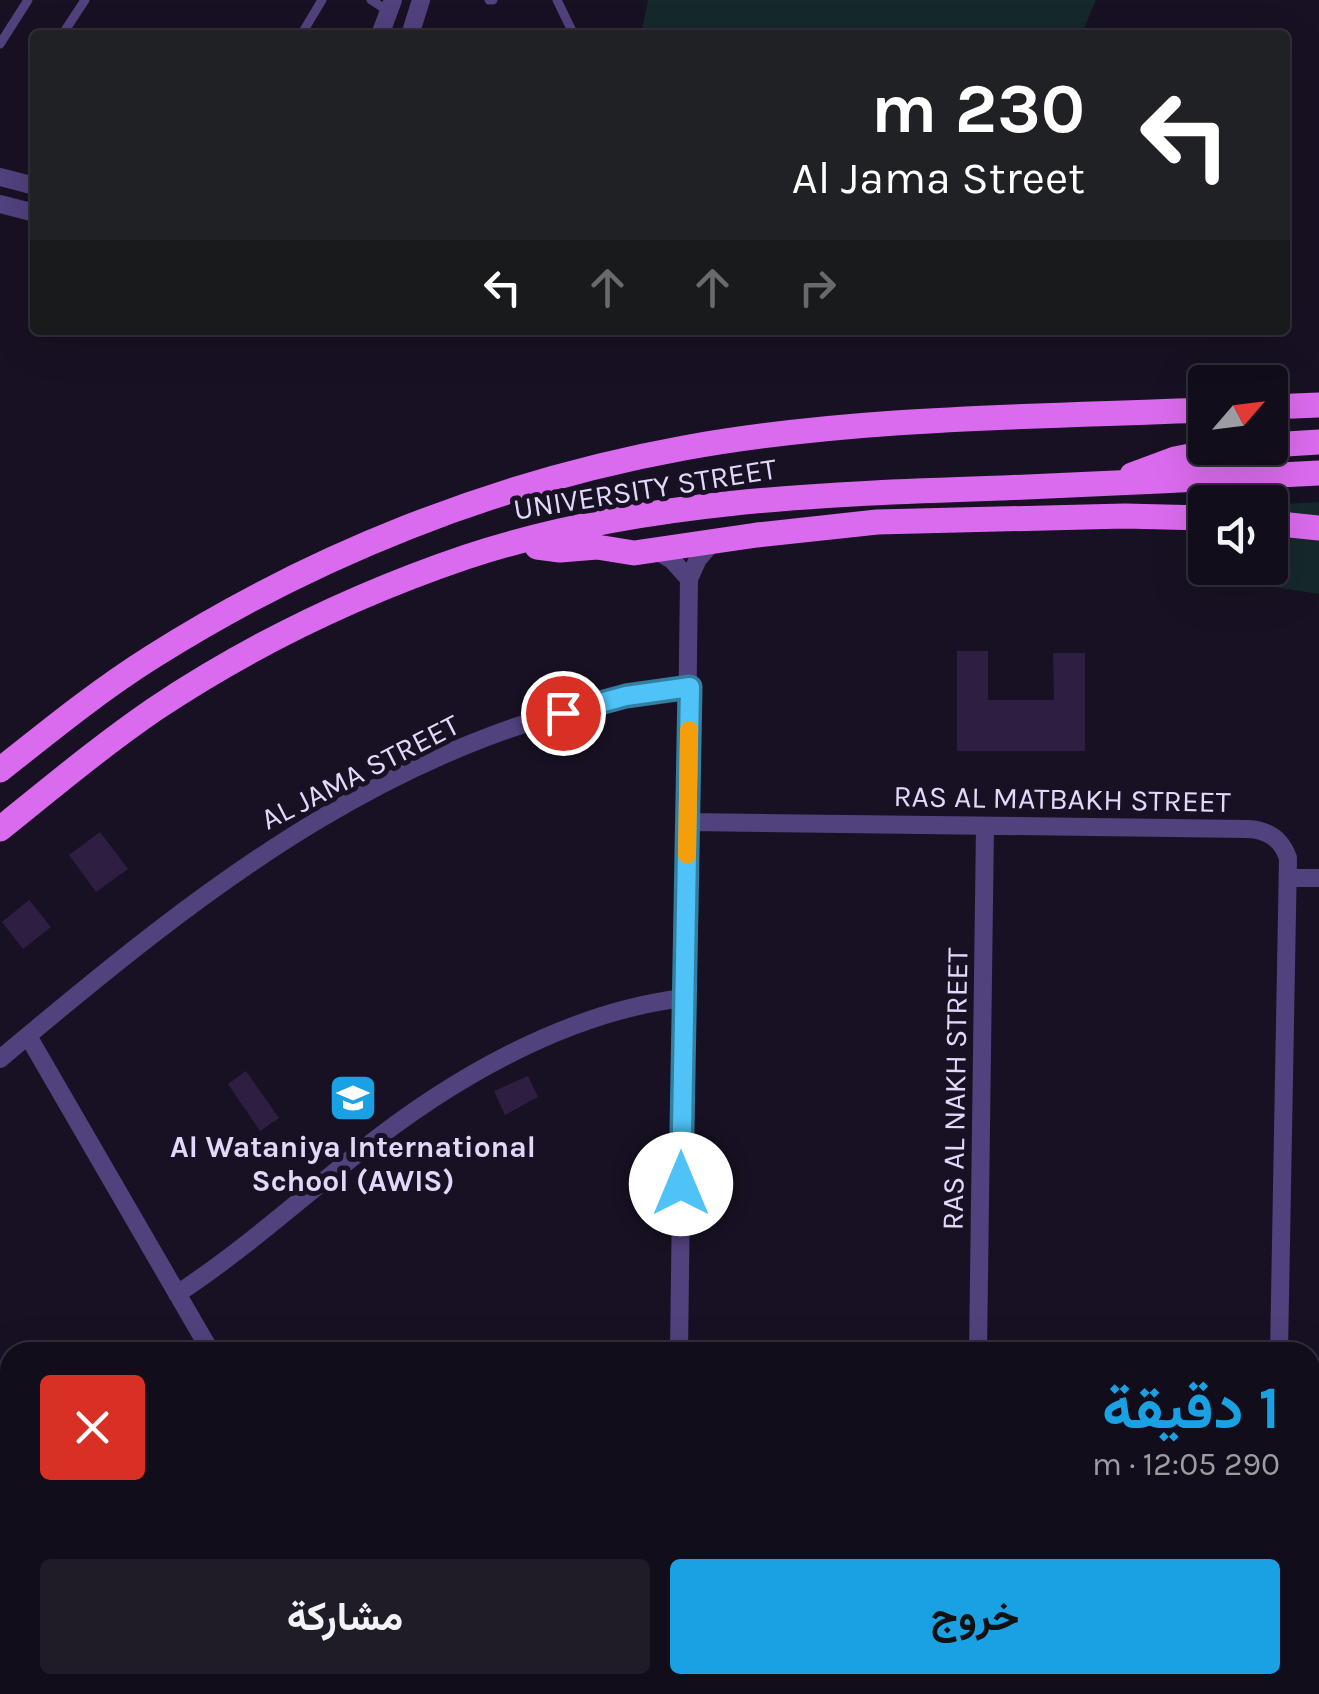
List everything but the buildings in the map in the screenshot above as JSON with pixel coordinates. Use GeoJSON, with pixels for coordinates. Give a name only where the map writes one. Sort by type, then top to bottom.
{"type":"FeatureCollection","features":[{"type":"Feature","properties":{"kind":"main road"},"geometry":{"type":"LineString","coordinates":[[1288,406],[1319,405]]}},
{"type":"Feature","properties":{"kind":"main road","name":"UNIVERSITY STREET"},"geometry":{"type":"LineString","coordinates":[[0,770],[76,710],[154,656],[258,598],[370,543],[530,485],[654,454],[788,434],[874,425],[1188,411]]}},
{"type":"Feature","properties":{"kind":"main road"},"geometry":{"type":"LineString","coordinates":[[1288,444],[1319,442]]}},
{"type":"Feature","properties":{"kind":"main road"},"geometry":{"type":"LineString","coordinates":[[1114,483],[1188,456]]}},
{"type":"Feature","properties":{"kind":"main road","name":"UNIVERSITY STREET"},"geometry":{"type":"LineString","coordinates":[[0,830],[152,711],[243,656],[390,585],[518,542],[624,519],[814,495],[1319,473]]}},
{"type":"Feature","properties":{"kind":"main road"},"geometry":{"type":"LineString","coordinates":[[719,541],[814,495]]}},
{"type":"Feature","properties":{"kind":"main road"},"geometry":{"type":"LineString","coordinates":[[518,542],[544,548],[597,547],[634,554],[877,522],[1188,518]]}},
{"type":"Feature","properties":{"kind":"main road"},"geometry":{"type":"LineString","coordinates":[[1288,525],[1319,528]]}},
{"type":"Feature","properties":{"kind":"street"},"geometry":{"type":"LineString","coordinates":[[412,30],[421,0]]}},
{"type":"Feature","properties":{"kind":"street"},"geometry":{"type":"LineString","coordinates":[[382,30],[391,6]]}},
{"type":"Feature","properties":{"kind":"street"},"geometry":{"type":"LineString","coordinates":[[0,177],[30,185]]}},
{"type":"Feature","properties":{"kind":"street"},"geometry":{"type":"LineString","coordinates":[[0,204],[30,211]]}},
{"type":"Feature","properties":{"kind":"street"},"geometry":{"type":"LineString","coordinates":[[679,1342],[689,579],[698,559],[719,541]]}},
{"type":"Feature","properties":{"kind":"street"},"geometry":{"type":"LineString","coordinates":[[657,550],[689,579]]}},
{"type":"Feature","properties":{"kind":"street","name":"AL JAMA STREET"},"geometry":{"type":"LineString","coordinates":[[0,1060],[192,903],[336,808],[510,728],[606,700],[690,687]]}},
{"type":"Feature","properties":{"kind":"street","name":"RAS AL MATBAKH STREET"},"geometry":{"type":"LineString","coordinates":[[688,822],[1258,830],[1274,837],[1285,850],[1288,878],[1278,1342]]}},
{"type":"Feature","properties":{"kind":"street","name":"RAS AL NAKH STREET"},"geometry":{"type":"LineString","coordinates":[[978,1342],[985,826]]}},
{"type":"Feature","properties":{"kind":"street"},"geometry":{"type":"LineString","coordinates":[[1288,878],[1319,878]]}},
{"type":"Feature","properties":{"kind":"street"},"geometry":{"type":"LineString","coordinates":[[177,1294],[359,1152],[438,1096],[518,1052],[578,1025],[645,1003],[682,998]]}},
{"type":"Feature","properties":{"kind":"street"},"geometry":{"type":"LineString","coordinates":[[28,1036],[205,1342]]}},
{"type":"Feature","properties":{"kind":"lane"},"geometry":{"type":"LineString","coordinates":[[0,44],[28,0]]}},
{"type":"Feature","properties":{"kind":"lane"},"geometry":{"type":"LineString","coordinates":[[65,30],[85,0]]}},
{"type":"Feature","properties":{"kind":"lane"},"geometry":{"type":"LineString","coordinates":[[304,30],[322,0]]}},
{"type":"Feature","properties":{"kind":"lane"},"geometry":{"type":"LineString","coordinates":[[371,0],[391,6]]}},
{"type":"Feature","properties":{"kind":"lane"},"geometry":{"type":"LineString","coordinates":[[557,0],[572,30]]}},
{"type":"Feature","properties":{"kind":"green space"},"geometry":{"type":"Polygon","coordinates":[[[648,0],[1096,0],[1083,30],[642,30],[648,0]]]}},
{"type":"Feature","properties":{"kind":"green space"},"geometry":{"type":"Polygon","coordinates":[[[1319,502],[1319,594],[1262,585],[1288,585],[1288,504],[1319,502]]]}},
{"type":"Feature","properties":{"kind":"slow traffic"},"geometry":{"type":"LineString","coordinates":[[687,855],[689,730]]}},
{"type":"Feature","properties":{"kind":"place","name":"Al Wataniya International School (AWIS)"},"geometry":{"type":"Point","coordinates":[353,1098]}},
{"type":"Feature","properties":{"kind":"route"},"geometry":{"type":"LineString","coordinates":[[563,713],[606,700],[690,687],[681,1184]]}}]}
